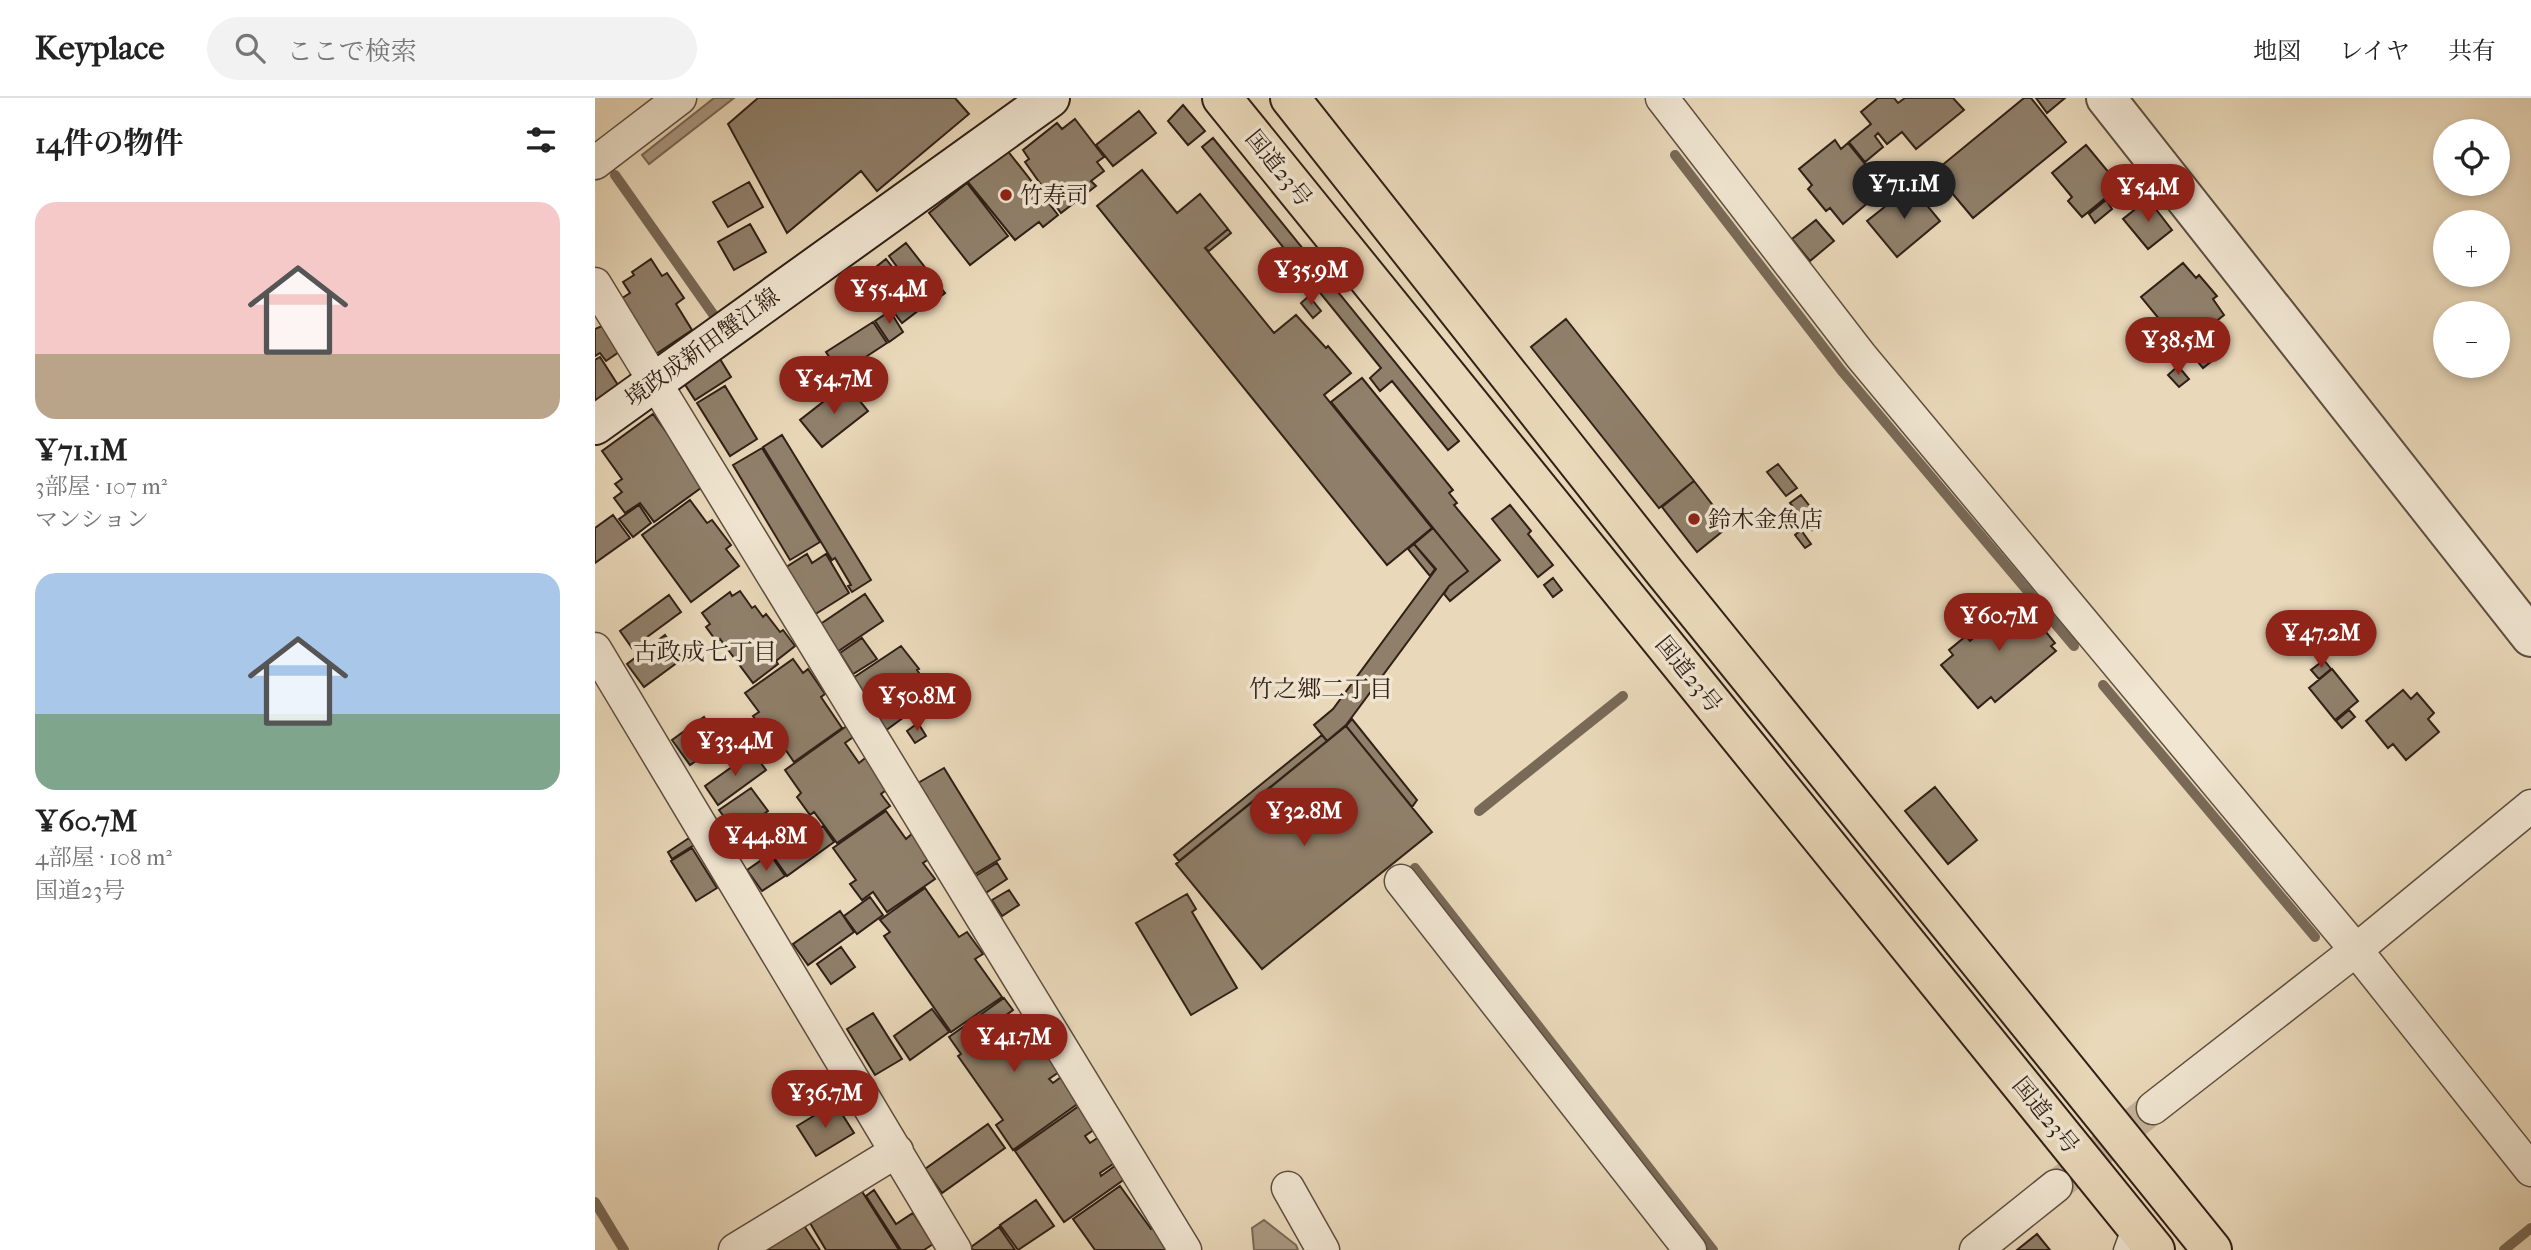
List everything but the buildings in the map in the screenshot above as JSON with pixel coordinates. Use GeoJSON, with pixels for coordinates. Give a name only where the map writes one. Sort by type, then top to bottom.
{"type":"FeatureCollection","features":[{"type":"Feature","properties":{"kind":"highway","name":"国道23号"},"geometry":{"type":"LineString","coordinates":[[1222,98],[2137,1241]]}},
{"type":"Feature","properties":{"kind":"highway","name":"国道23号"},"geometry":{"type":"LineString","coordinates":[[1290,98],[1662,569],[2212,1250]]}},
{"type":"Feature","properties":{"kind":"street"},"geometry":{"type":"LineString","coordinates":[[595,163],[680,98]]}},
{"type":"Feature","properties":{"kind":"street","name":"境政成新田蟹江線"},"geometry":{"type":"LineString","coordinates":[[595,425],[1049,98]]}},
{"type":"Feature","properties":{"kind":"street"},"geometry":{"type":"LineString","coordinates":[[1662,98],[1861,356],[2356,950],[2531,1170]]}},
{"type":"Feature","properties":{"kind":"street"},"geometry":{"type":"LineString","coordinates":[[2106,98],[2531,637]]}},
{"type":"Feature","properties":{"kind":"street"},"geometry":{"type":"LineString","coordinates":[[595,284],[653,383],[1185,1250]]}},
{"type":"Feature","properties":{"kind":"street"},"geometry":{"type":"LineString","coordinates":[[595,649],[955,1250]]}},
{"type":"Feature","properties":{"kind":"street"},"geometry":{"type":"LineString","coordinates":[[2153,1108],[2356,950],[2531,806]]}},
{"type":"Feature","properties":{"kind":"street"},"geometry":{"type":"LineString","coordinates":[[1401,881],[1690,1250]]}},
{"type":"Feature","properties":{"kind":"street"},"geometry":{"type":"LineString","coordinates":[[734,1250],[897,1151]]}},
{"type":"Feature","properties":{"kind":"street"},"geometry":{"type":"LineString","coordinates":[[1976,1250],[2056,1186]]}},
{"type":"Feature","properties":{"kind":"street"},"geometry":{"type":"LineString","coordinates":[[1288,1188],[1323,1250]]}},
{"type":"Feature","properties":{"kind":"shaded area"},"geometry":{"type":"Polygon","coordinates":[[[714,98],[734,98],[649,164],[642,155],[714,98]]]}},
{"type":"Feature","properties":{"kind":"shaded area"},"geometry":{"type":"Polygon","coordinates":[[[1264,1220],[1296,1245],[1298,1250],[1254,1250],[1252,1228],[1264,1220]]]}},
{"type":"Feature","properties":{"kind":"waterway"},"geometry":{"type":"LineString","coordinates":[[1675,155],[1841,370],[2074,646]]}},
{"type":"Feature","properties":{"kind":"waterway"},"geometry":{"type":"LineString","coordinates":[[615,175],[713,314]]}},
{"type":"Feature","properties":{"kind":"waterway"},"geometry":{"type":"LineString","coordinates":[[2103,685],[2315,937]]}},
{"type":"Feature","properties":{"kind":"waterway"},"geometry":{"type":"LineString","coordinates":[[1479,811],[1623,696]]}},
{"type":"Feature","properties":{"kind":"waterway"},"geometry":{"type":"LineString","coordinates":[[1415,868],[1713,1250]]}},
{"type":"Feature","properties":{"kind":"waterway"},"geometry":{"type":"LineString","coordinates":[[595,1202],[624,1250]]}},
{"type":"Feature","properties":{"kind":"waterway"},"geometry":{"type":"LineString","coordinates":[[2504,1250],[2531,1228]]}},
{"type":"Feature","properties":{"kind":"tunnel"},"geometry":{"type":"LineString","coordinates":[[2056,1186],[2153,1108]]}},
{"type":"Feature","properties":{"kind":"place","name":"竹寿司"},"geometry":{"type":"Point","coordinates":[1006,195]}},
{"type":"Feature","properties":{"kind":"place","name":"鈴木金魚店"},"geometry":{"type":"Point","coordinates":[1694,519]}},
{"type":"Feature","properties":{"kind":"district","name":"古政成七丁目"},"geometry":{"type":"Point","coordinates":[705,652]}},
{"type":"Feature","properties":{"kind":"district","name":"竹之郷二丁目"},"geometry":{"type":"Point","coordinates":[1321,689]}}]}
